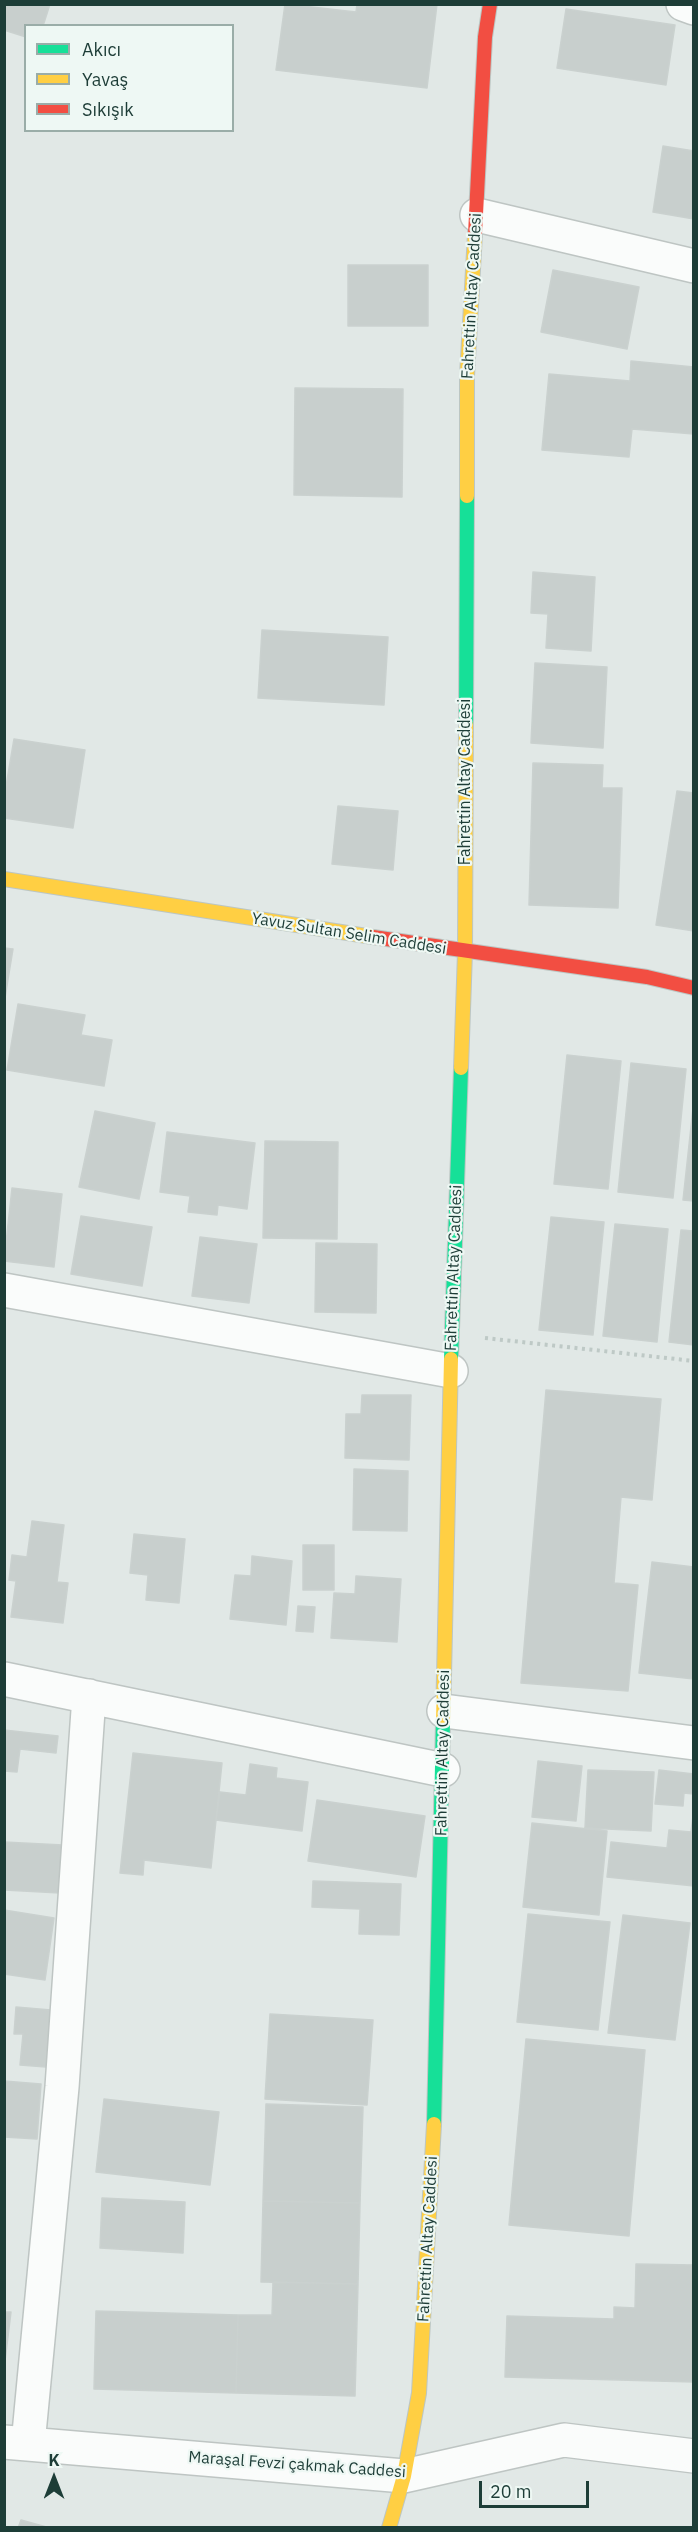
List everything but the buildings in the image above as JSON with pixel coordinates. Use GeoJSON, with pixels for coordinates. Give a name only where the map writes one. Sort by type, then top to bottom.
{"type":"FeatureCollection","features":[{"type":"Feature","properties":{"kind":"street","name":"Fahrettin Altay Caddesi"},"geometry":{"type":"LineString","coordinates":[[389,2528],[404,2476],[419,2393],[435,2107],[451,1371],[465,952],[467,376],[485,37],[490,4]]}},
{"type":"Feature","properties":{"kind":"street"},"geometry":{"type":"LineString","coordinates":[[683,4],[693,8]]}},
{"type":"Feature","properties":{"kind":"street"},"geometry":{"type":"LineString","coordinates":[[477,215],[693,266]]}},
{"type":"Feature","properties":{"kind":"street","name":"Yavuz Sultan Selim Caddesi"},"geometry":{"type":"LineString","coordinates":[[4,879],[465,952],[647,977],[693,988]]}},
{"type":"Feature","properties":{"kind":"street"},"geometry":{"type":"LineString","coordinates":[[4,1290],[451,1371]]}},
{"type":"Feature","properties":{"kind":"street"},"geometry":{"type":"LineString","coordinates":[[4,1679],[443,1770]]}},
{"type":"Feature","properties":{"kind":"street"},"geometry":{"type":"LineString","coordinates":[[16,2443],[62,2087],[89,1696]]}},
{"type":"Feature","properties":{"kind":"street"},"geometry":{"type":"LineString","coordinates":[[444,1711],[693,1743]]}},
{"type":"Feature","properties":{"kind":"street","name":"Maraşal Fevzi çakmak Caddesi"},"geometry":{"type":"LineString","coordinates":[[16,2443],[404,2476],[564,2440],[693,2456]]}},
{"type":"Feature","properties":{"kind":"path"},"geometry":{"type":"LineString","coordinates":[[452,1334],[693,1361]]}},
{"type":"Feature","properties":{"kind":"traffic: fast"},"geometry":{"type":"LineString","coordinates":[[466,725],[467,496]]}},
{"type":"Feature","properties":{"kind":"traffic: fast"},"geometry":{"type":"LineString","coordinates":[[451,1359],[461,1068]]}},
{"type":"Feature","properties":{"kind":"traffic: fast"},"geometry":{"type":"LineString","coordinates":[[434,2124],[443,1721]]}},
{"type":"Feature","properties":{"kind":"traffic: slow"},"geometry":{"type":"LineString","coordinates":[[467,496],[467,376],[475,234]]}},
{"type":"Feature","properties":{"kind":"traffic: slow"},"geometry":{"type":"LineString","coordinates":[[461,1068],[465,952],[466,725]]}},
{"type":"Feature","properties":{"kind":"traffic: slow"},"geometry":{"type":"LineString","coordinates":[[4,879],[373,937]]}},
{"type":"Feature","properties":{"kind":"traffic: slow"},"geometry":{"type":"LineString","coordinates":[[443,1721],[451,1359]]}},
{"type":"Feature","properties":{"kind":"traffic: slow"},"geometry":{"type":"LineString","coordinates":[[389,2528],[404,2476],[419,2393],[434,2124]]}},
{"type":"Feature","properties":{"kind":"traffic: jam"},"geometry":{"type":"LineString","coordinates":[[475,234],[485,37],[490,4]]}},
{"type":"Feature","properties":{"kind":"traffic: jam"},"geometry":{"type":"LineString","coordinates":[[373,937],[647,977],[694,988]]}}]}
